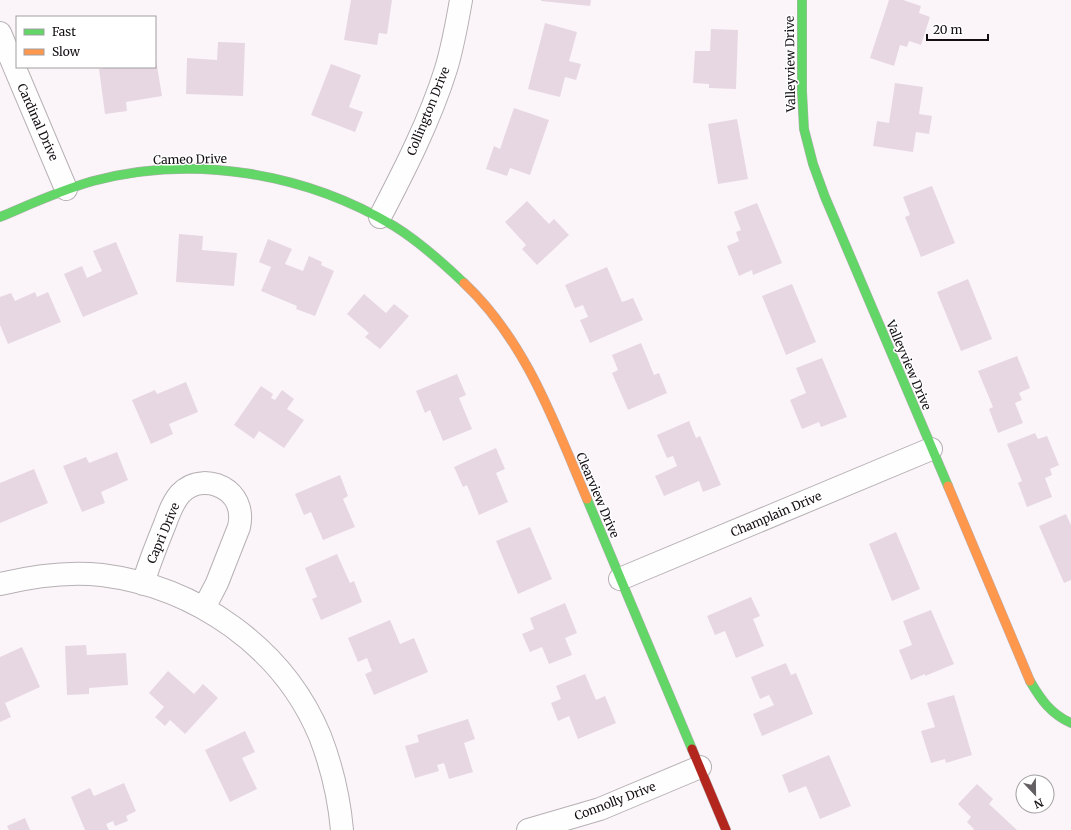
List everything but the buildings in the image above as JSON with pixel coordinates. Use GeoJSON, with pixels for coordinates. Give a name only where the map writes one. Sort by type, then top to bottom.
{"type":"FeatureCollection","features":[{"type":"Feature","properties":{"kind":"street","name":"Collington Drive"},"geometry":{"type":"LineString","coordinates":[[380,217],[415,146],[434,102],[454,40],[461,0]]}},
{"type":"Feature","properties":{"kind":"street","name":"Valleyview Drive"},"geometry":{"type":"LineString","coordinates":[[802,0],[802,91],[804,129],[813,164],[825,197],[1030,680],[1040,700],[1049,710],[1061,719],[1071,723]]}},
{"type":"Feature","properties":{"kind":"street","name":"Cardinal Drive"},"geometry":{"type":"LineString","coordinates":[[0,33],[66,189]]}},
{"type":"Feature","properties":{"kind":"street","name":"Cameo Drive"},"geometry":{"type":"LineString","coordinates":[[0,217],[66,189],[108,178],[168,169],[246,172],[291,181],[323,192],[380,217]]}},
{"type":"Feature","properties":{"kind":"street","name":"Clearview Drive"},"geometry":{"type":"LineString","coordinates":[[380,217],[429,249],[452,269],[478,297],[509,337],[536,382],[726,830]]}},
{"type":"Feature","properties":{"kind":"street","name":"Champlain Drive"},"geometry":{"type":"LineString","coordinates":[[620,579],[931,449]]}},
{"type":"Feature","properties":{"kind":"street","name":"Capri Drive"},"geometry":{"type":"LineString","coordinates":[[143,584],[151,557],[174,502],[181,493],[200,483],[219,486],[234,498],[239,508],[241,517],[239,527],[217,583],[204,608]]}},
{"type":"Feature","properties":{"kind":"street"},"geometry":{"type":"LineString","coordinates":[[0,584],[45,575],[102,575],[143,584],[172,593],[204,608],[226,621],[261,651],[290,684],[306,709],[330,762],[337,790],[342,830]]}},
{"type":"Feature","properties":{"kind":"street","name":"Connolly Drive"},"geometry":{"type":"LineString","coordinates":[[528,830],[600,809],[700,767]]}},
{"type":"Feature","properties":{"kind":"traffic: fast"},"geometry":{"type":"LineString","coordinates":[[802,0],[802,91],[804,129],[813,164],[825,197],[948,486]]}},
{"type":"Feature","properties":{"kind":"traffic: fast"},"geometry":{"type":"LineString","coordinates":[[0,217],[69,189],[93,181],[131,173],[170,169],[209,169],[248,174],[286,181],[324,193],[360,208],[394,226],[413,239],[464,283]]}},
{"type":"Feature","properties":{"kind":"traffic: fast"},"geometry":{"type":"LineString","coordinates":[[587,499],[692,749]]}},
{"type":"Feature","properties":{"kind":"traffic: fast"},"geometry":{"type":"LineString","coordinates":[[1030,681],[1047,706],[1071,723]]}},
{"type":"Feature","properties":{"kind":"traffic: slow"},"geometry":{"type":"LineString","coordinates":[[464,283],[486,306],[522,357],[550,413],[587,499]]}},
{"type":"Feature","properties":{"kind":"traffic: slow"},"geometry":{"type":"LineString","coordinates":[[948,486],[1030,681]]}},
{"type":"Feature","properties":{"kind":"traffic: jam"},"geometry":{"type":"LineString","coordinates":[[692,749],[726,830]]}}]}
